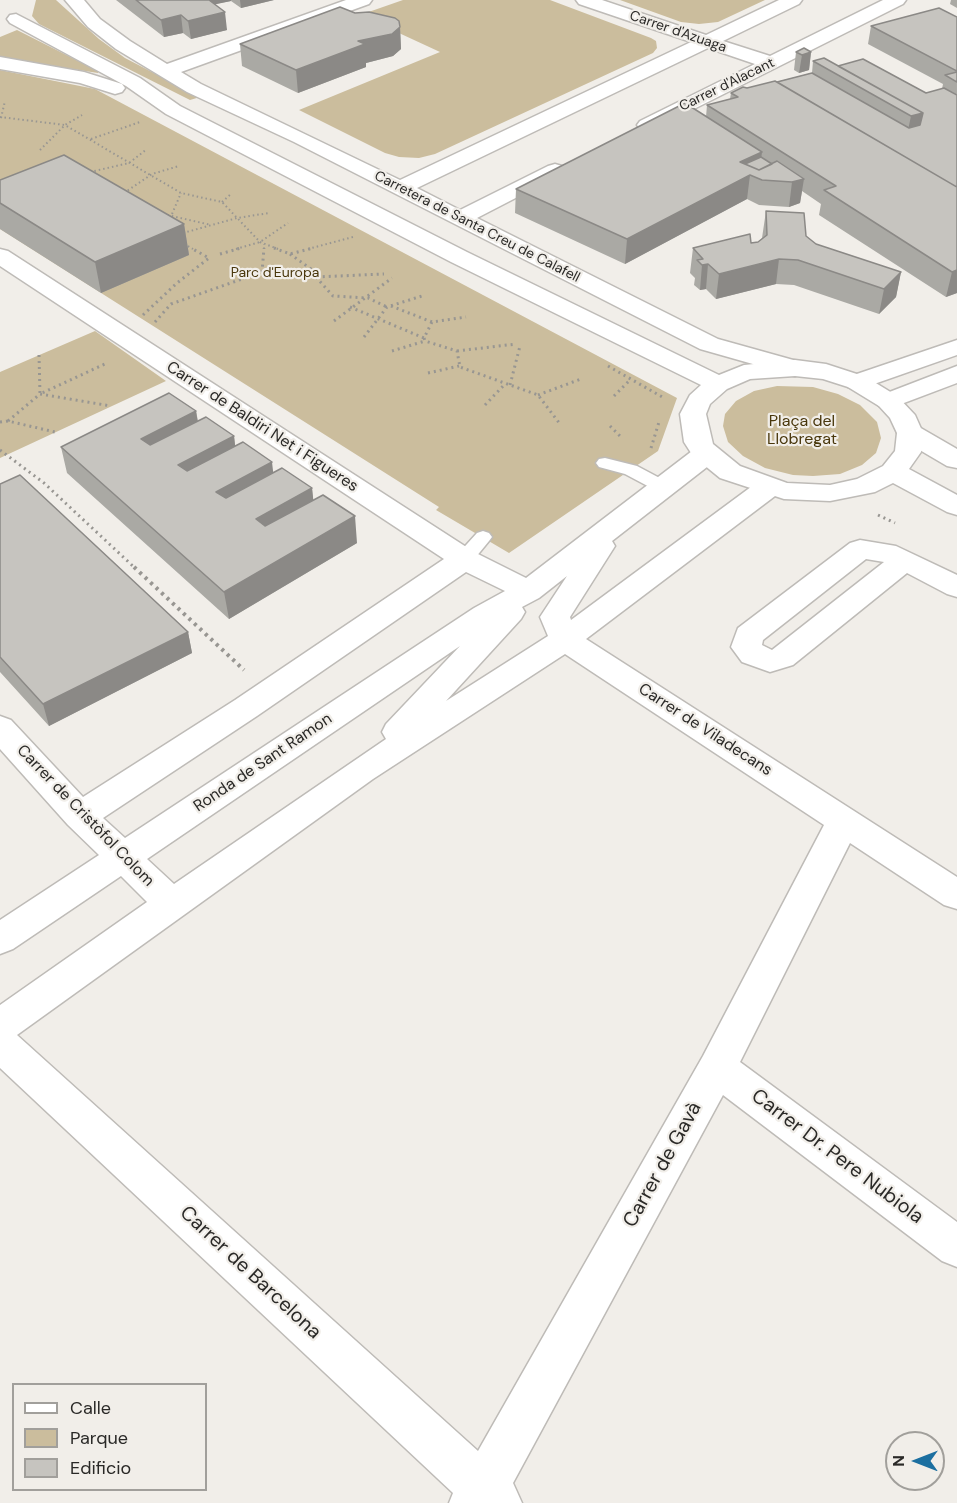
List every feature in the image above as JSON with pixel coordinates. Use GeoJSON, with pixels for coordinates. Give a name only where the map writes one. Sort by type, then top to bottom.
{"type":"FeatureCollection","features":[{"type":"Feature","properties":{"kind":"street","name":"Carretera de Santa Creu de Calafell"},"geometry":{"type":"LineString","coordinates":[[74,0],[94,23],[123,45],[194,88],[301,138],[709,344],[795,368]]}},
{"type":"Feature","properties":{"kind":"street"},"geometry":{"type":"LineString","coordinates":[[165,71],[363,0]]}},
{"type":"Feature","properties":{"kind":"street","name":"Carrer d'Azuaga"},"geometry":{"type":"LineString","coordinates":[[585,0],[771,63]]}},
{"type":"Feature","properties":{"kind":"street"},"geometry":{"type":"LineString","coordinates":[[400,188],[793,0]]}},
{"type":"Feature","properties":{"kind":"street","name":"Carrer d'Alacant"},"geometry":{"type":"LineString","coordinates":[[630,133],[897,0]]}},
{"type":"Feature","properties":{"kind":"street","name":"Carretera de Santa Creu de Calafell"},"geometry":{"type":"LineString","coordinates":[[0,30],[20,11],[173,110]]}},
{"type":"Feature","properties":{"kind":"street","name":"Carretera de Santa Creu de Calafell"},"geometry":{"type":"LineString","coordinates":[[0,63],[84,78],[173,110],[459,257],[718,384]]}},
{"type":"Feature","properties":{"kind":"street"},"geometry":{"type":"LineString","coordinates":[[460,218],[567,164]]}},
{"type":"Feature","properties":{"kind":"street","name":"Carrer de Baldiri Net i Figueres"},"geometry":{"type":"LineString","coordinates":[[0,255],[115,330],[473,548],[528,591]]}},
{"type":"Feature","properties":{"kind":"street"},"geometry":{"type":"LineString","coordinates":[[857,382],[957,347]]}},
{"type":"Feature","properties":{"kind":"street"},"geometry":{"type":"LineString","coordinates":[[795,368],[826,372],[857,382],[888,400],[902,415],[910,433],[908,452],[893,472],[866,486],[830,493],[784,491],[730,472],[706,454],[697,442],[693,414],[699,400],[718,384],[761,370],[795,368]]}},
{"type":"Feature","properties":{"kind":"street"},"geometry":{"type":"LineString","coordinates":[[888,400],[957,374]]}},
{"type":"Feature","properties":{"kind":"street"},"geometry":{"type":"LineString","coordinates":[[910,433],[957,460]]}},
{"type":"Feature","properties":{"kind":"street","name":"Ronda de Sant Ramon"},"geometry":{"type":"LineString","coordinates":[[0,939],[485,615],[528,591],[706,454]]}},
{"type":"Feature","properties":{"kind":"street"},"geometry":{"type":"LineString","coordinates":[[893,472],[957,506]]}},
{"type":"Feature","properties":{"kind":"street","name":"Ronda de Sant Ramon"},"geometry":{"type":"LineString","coordinates":[[0,1026],[361,770],[565,640],[769,487]]}},
{"type":"Feature","properties":{"kind":"street"},"geometry":{"type":"LineString","coordinates":[[565,640],[555,617],[614,525]]}},
{"type":"Feature","properties":{"kind":"street"},"geometry":{"type":"LineString","coordinates":[[80,816],[268,693],[473,548]]}},
{"type":"Feature","properties":{"kind":"street"},"geometry":{"type":"LineString","coordinates":[[905,560],[782,658],[770,661],[753,655],[746,647],[749,635],[860,549],[886,552],[905,560],[957,587]]}},
{"type":"Feature","properties":{"kind":"street","name":"Ronda de Sant Ramon"},"geometry":{"type":"LineString","coordinates":[[361,770],[500,624],[528,591]]}},
{"type":"Feature","properties":{"kind":"street","name":"Carrer de Viladecans"},"geometry":{"type":"LineString","coordinates":[[565,640],[957,895]]}},
{"type":"Feature","properties":{"kind":"street","name":"Carrer de Cristòfol Colom"},"geometry":{"type":"LineString","coordinates":[[0,728],[80,816],[171,903]]}},
{"type":"Feature","properties":{"kind":"street","name":"Carrer de Gavà"},"geometry":{"type":"LineString","coordinates":[[485,1498],[717,1068],[844,820]]}},
{"type":"Feature","properties":{"kind":"street","name":"Carrer de Barcelona"},"geometry":{"type":"LineString","coordinates":[[0,1043],[485,1498]]}},
{"type":"Feature","properties":{"kind":"street","name":"Carrer Dr. Pere Nubiola"},"geometry":{"type":"LineString","coordinates":[[717,1068],[957,1247]]}},
{"type":"Feature","properties":{"kind":"lane"},"geometry":{"type":"LineString","coordinates":[[605,463],[631,470],[663,487]]}},
{"type":"Feature","properties":{"kind":"path"},"geometry":{"type":"LineString","coordinates":[[4,101],[1,118],[65,125],[181,193],[222,202],[260,242],[290,254],[311,269],[333,296],[364,298],[432,322],[466,317]]}},
{"type":"Feature","properties":{"kind":"path"},"geometry":{"type":"LineString","coordinates":[[40,150],[65,125],[82,115]]}},
{"type":"Feature","properties":{"kind":"path"},"geometry":{"type":"LineString","coordinates":[[90,140],[141,122]]}},
{"type":"Feature","properties":{"kind":"path"},"geometry":{"type":"LineString","coordinates":[[81,174],[129,163],[147,149]]}},
{"type":"Feature","properties":{"kind":"path"},"geometry":{"type":"LineString","coordinates":[[119,197],[152,174],[179,166]]}},
{"type":"Feature","properties":{"kind":"path"},"geometry":{"type":"LineString","coordinates":[[172,214],[181,193]]}},
{"type":"Feature","properties":{"kind":"path"},"geometry":{"type":"LineString","coordinates":[[222,202],[231,194]]}},
{"type":"Feature","properties":{"kind":"path"},"geometry":{"type":"LineString","coordinates":[[177,235],[237,218],[269,213]]}},
{"type":"Feature","properties":{"kind":"path"},"geometry":{"type":"LineString","coordinates":[[153,214],[172,214],[212,225]]}},
{"type":"Feature","properties":{"kind":"path"},"geometry":{"type":"LineString","coordinates":[[220,254],[260,242],[288,223]]}},
{"type":"Feature","properties":{"kind":"path"},"geometry":{"type":"LineString","coordinates":[[290,254],[336,241]]}},
{"type":"Feature","properties":{"kind":"path"},"geometry":{"type":"LineString","coordinates":[[115,330],[140,318],[177,283],[209,258],[180,242]]}},
{"type":"Feature","properties":{"kind":"path"},"geometry":{"type":"LineString","coordinates":[[152,326],[171,304],[262,272],[264,244]]}},
{"type":"Feature","properties":{"kind":"path"},"geometry":{"type":"LineString","coordinates":[[316,277],[384,274]]}},
{"type":"Feature","properties":{"kind":"path"},"geometry":{"type":"LineString","coordinates":[[334,321],[392,278]]}},
{"type":"Feature","properties":{"kind":"path"},"geometry":{"type":"LineString","coordinates":[[364,337],[389,306],[425,295]]}},
{"type":"Feature","properties":{"kind":"path"},"geometry":{"type":"LineString","coordinates":[[350,307],[425,340],[457,351],[518,345],[510,385]]}},
{"type":"Feature","properties":{"kind":"path"},"geometry":{"type":"LineString","coordinates":[[425,340],[432,322]]}},
{"type":"Feature","properties":{"kind":"path"},"geometry":{"type":"LineString","coordinates":[[392,351],[425,340]]}},
{"type":"Feature","properties":{"kind":"path"},"geometry":{"type":"LineString","coordinates":[[457,351],[459,366]]}},
{"type":"Feature","properties":{"kind":"path"},"geometry":{"type":"LineString","coordinates":[[39,355],[40,394]]}},
{"type":"Feature","properties":{"kind":"path"},"geometry":{"type":"LineString","coordinates":[[8,421],[40,394],[107,363]]}},
{"type":"Feature","properties":{"kind":"path"},"geometry":{"type":"LineString","coordinates":[[428,373],[459,366],[538,395],[560,424]]}},
{"type":"Feature","properties":{"kind":"path"},"geometry":{"type":"LineString","coordinates":[[538,395],[581,379]]}},
{"type":"Feature","properties":{"kind":"path"},"geometry":{"type":"LineString","coordinates":[[614,396],[631,379]]}},
{"type":"Feature","properties":{"kind":"path"},"geometry":{"type":"LineString","coordinates":[[485,405],[505,383]]}},
{"type":"Feature","properties":{"kind":"path"},"geometry":{"type":"LineString","coordinates":[[40,394],[111,406]]}},
{"type":"Feature","properties":{"kind":"path"},"geometry":{"type":"LineString","coordinates":[[0,422],[8,421],[55,432]]}},
{"type":"Feature","properties":{"kind":"path"},"geometry":{"type":"LineString","coordinates":[[0,450],[44,483],[268,693]]}},
{"type":"Feature","properties":{"kind":"green space"},"geometry":{"type":"Polygon","coordinates":[[[36,0],[56,0],[99,39],[125,58],[200,97],[190,100],[39,24],[32,16],[36,0]]]}},
{"type":"Feature","properties":{"kind":"green space"},"geometry":{"type":"Polygon","coordinates":[[[403,0],[550,0],[651,38],[656,41],[657,48],[653,53],[435,154],[419,158],[399,157],[385,153],[299,110],[440,52],[360,15],[403,0]]]}},
{"type":"Feature","properties":{"kind":"green space"},"geometry":{"type":"Polygon","coordinates":[[[620,0],[765,0],[718,22],[699,24],[681,22],[620,0]]]}},
{"type":"Feature","properties":{"kind":"green space"},"geometry":{"type":"Polygon","coordinates":[[[17,30],[98,73],[0,58],[0,37],[17,30]]]}},
{"type":"Feature","properties":{"kind":"green space","name":"Parc d'Europa"},"geometry":{"type":"Polygon","coordinates":[[[0,70],[95,89],[677,398],[658,451],[509,553],[436,510],[439,507],[0,229],[0,70]]]}},
{"type":"Feature","properties":{"kind":"green space"},"geometry":{"type":"Polygon","coordinates":[[[95,331],[166,381],[0,458],[0,372],[95,331]]]}},
{"type":"Feature","properties":{"kind":"green space","name":"Plaça del Llobregat"},"geometry":{"type":"Polygon","coordinates":[[[777,386],[813,387],[838,394],[860,405],[877,422],[881,438],[876,453],[862,465],[840,474],[813,476],[793,475],[765,468],[743,456],[728,442],[723,426],[725,414],[736,401],[754,391],[777,386]]]}},
{"type":"Feature","properties":{"kind":"building"},"geometry":{"type":"Polygon","coordinates":[[[136,0],[209,0],[225,12],[188,21],[181,15],[161,20],[136,0]]]}},
{"type":"Feature","properties":{"kind":"building"},"geometry":{"type":"Polygon","coordinates":[[[340,7],[355,13],[369,12],[395,18],[399,21],[400,27],[392,34],[358,41],[365,44],[296,70],[240,44],[340,7]]]}},
{"type":"Feature","properties":{"kind":"building"},"geometry":{"type":"Polygon","coordinates":[[[939,8],[957,17],[957,71],[871,26],[939,8]]]}},
{"type":"Feature","properties":{"kind":"building"},"geometry":{"type":"Polygon","coordinates":[[[804,48],[811,52],[802,55],[796,52],[804,48]]]}},
{"type":"Feature","properties":{"kind":"building"},"geometry":{"type":"Polygon","coordinates":[[[824,58],[923,113],[911,116],[813,61],[824,58]]]}},
{"type":"Feature","properties":{"kind":"building"},"geometry":{"type":"Polygon","coordinates":[[[863,59],[926,93],[944,88],[957,95],[957,187],[777,82],[812,73],[909,128],[920,125],[923,113],[838,66],[863,59]]]}},
{"type":"Feature","properties":{"kind":"building"},"geometry":{"type":"Polygon","coordinates":[[[957,72],[957,82],[945,75],[957,72]]]}},
{"type":"Feature","properties":{"kind":"building"},"geometry":{"type":"Polygon","coordinates":[[[775,81],[957,187],[957,270],[952,272],[824,190],[836,186],[707,105],[738,97],[731,93],[743,87],[775,81]]]}},
{"type":"Feature","properties":{"kind":"building"},"geometry":{"type":"Polygon","coordinates":[[[685,103],[762,152],[740,162],[759,170],[777,161],[804,179],[792,182],[762,180],[750,175],[627,239],[516,189],[685,103]]]}},
{"type":"Feature","properties":{"kind":"building"},"geometry":{"type":"Polygon","coordinates":[[[64,155],[184,224],[95,262],[0,203],[0,180],[64,155]]]}},
{"type":"Feature","properties":{"kind":"building"},"geometry":{"type":"Polygon","coordinates":[[[761,157],[772,164],[759,170],[745,164],[761,157]]]}},
{"type":"Feature","properties":{"kind":"building"},"geometry":{"type":"Polygon","coordinates":[[[766,211],[804,213],[806,236],[816,244],[901,272],[884,289],[798,260],[779,259],[719,274],[708,264],[702,265],[697,260],[703,259],[693,248],[750,234],[751,243],[758,242],[767,235],[766,211]]]}},
{"type":"Feature","properties":{"kind":"building"},"geometry":{"type":"Polygon","coordinates":[[[169,393],[196,411],[141,439],[150,445],[206,417],[234,436],[178,465],[187,471],[243,442],[272,462],[216,492],[226,498],[282,468],[312,488],[256,519],[265,526],[323,495],[355,516],[224,592],[61,447],[169,393]]]}},
{"type":"Feature","properties":{"kind":"building"},"geometry":{"type":"Polygon","coordinates":[[[20,475],[188,632],[43,704],[0,657],[0,484],[20,475]]]}}]}
